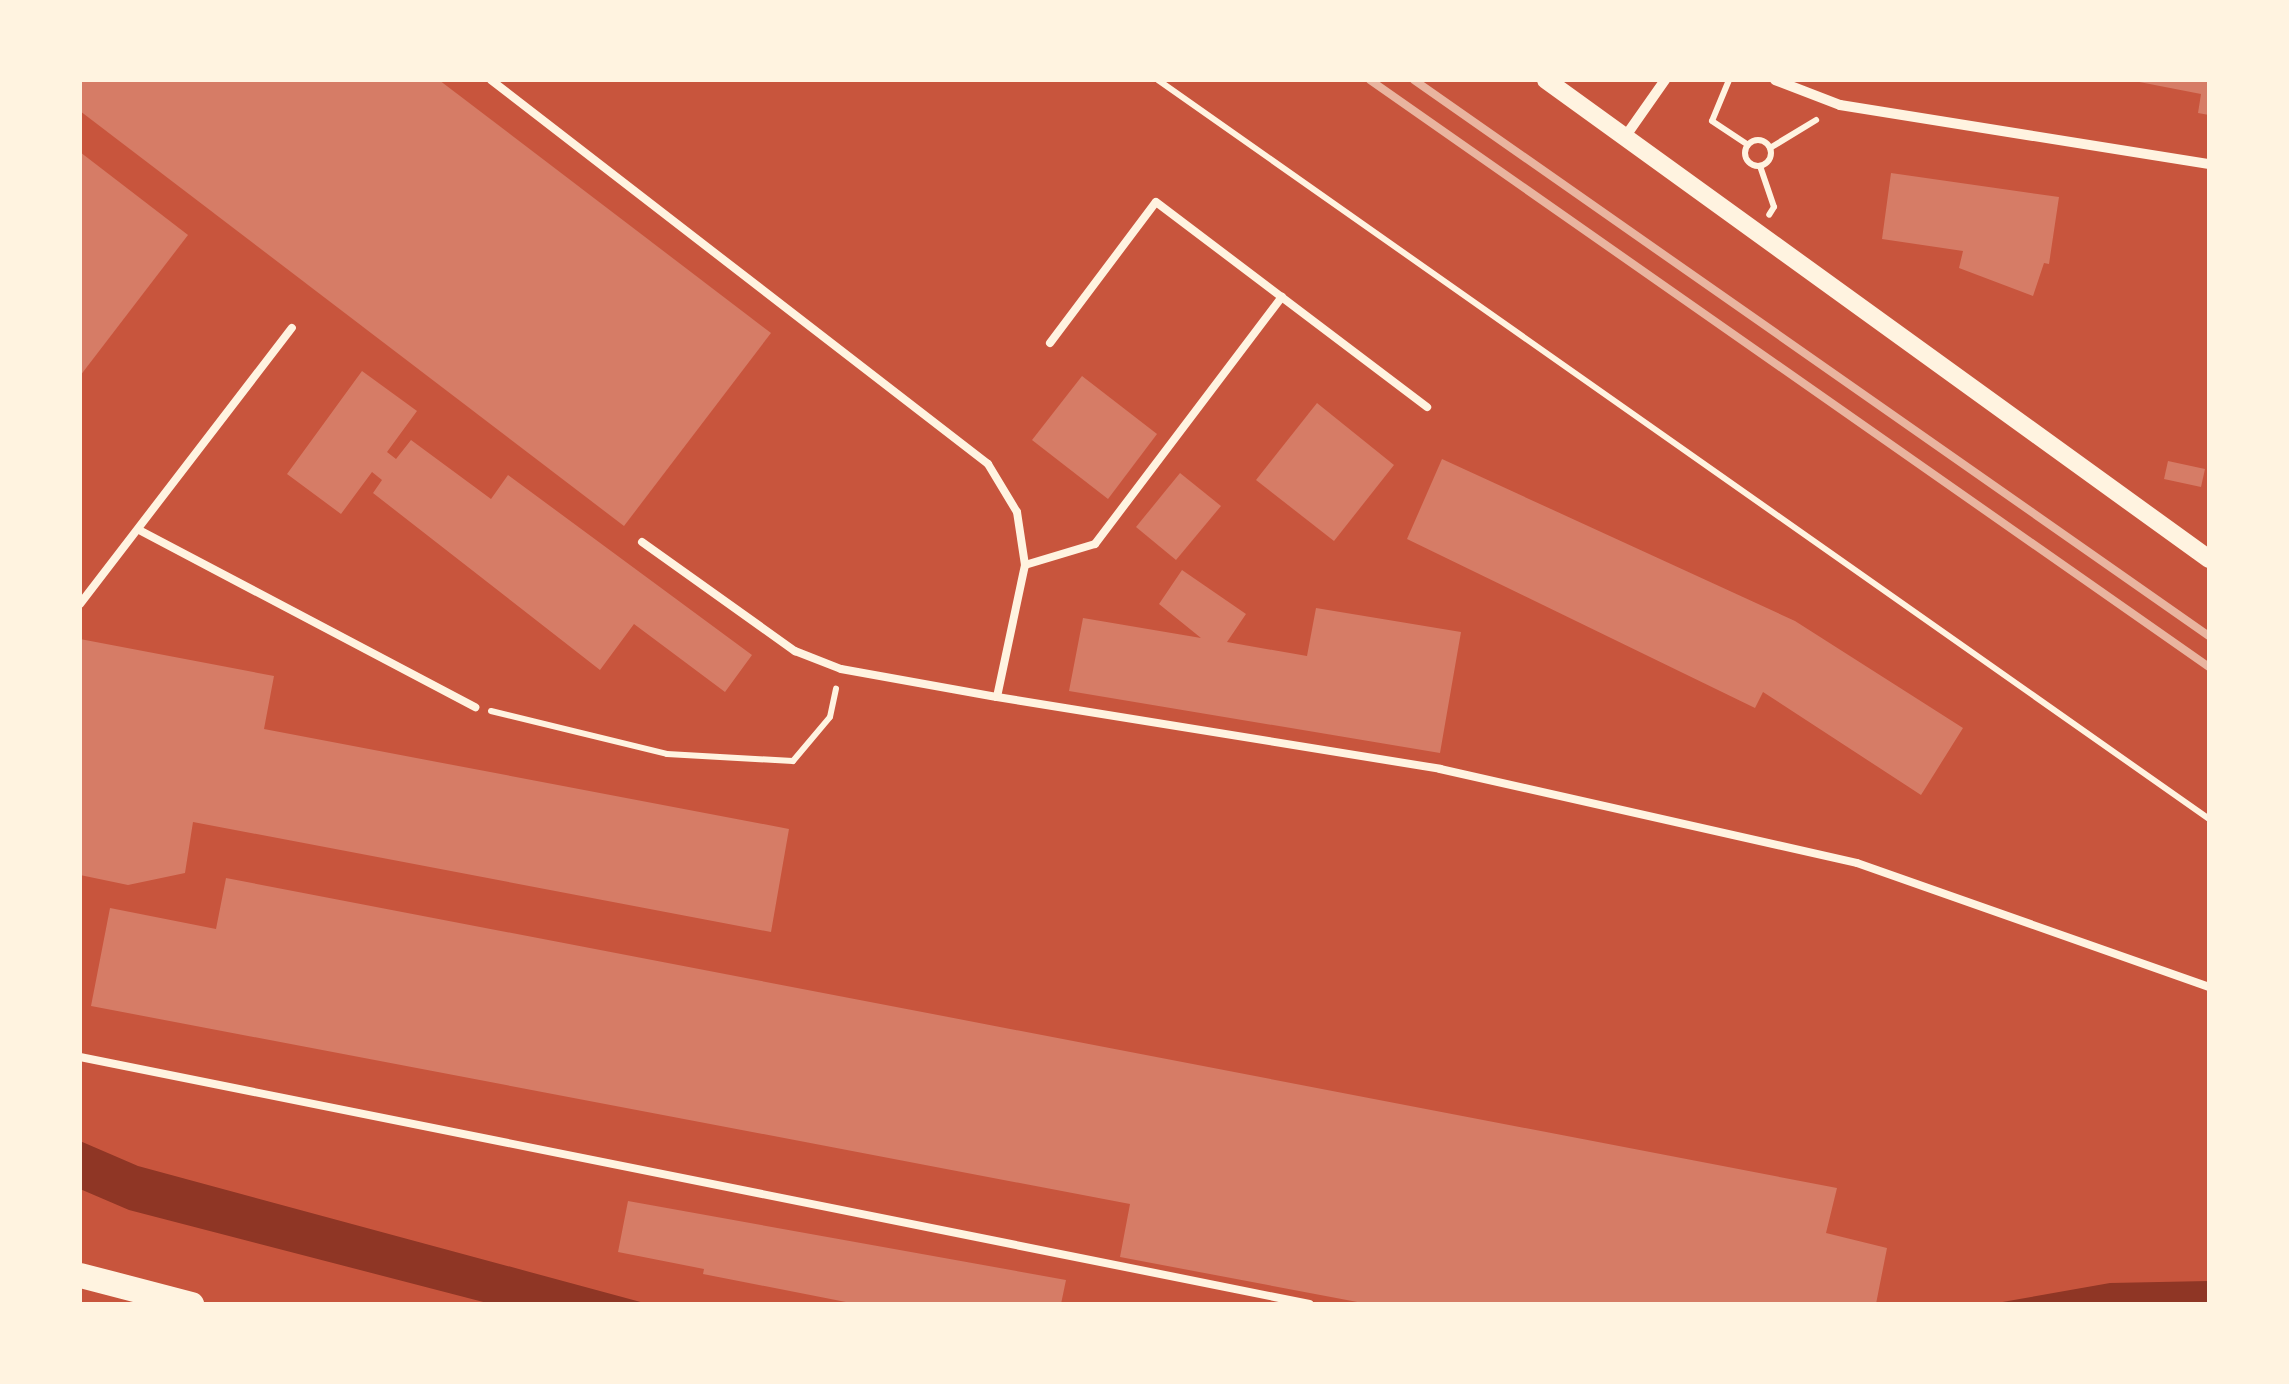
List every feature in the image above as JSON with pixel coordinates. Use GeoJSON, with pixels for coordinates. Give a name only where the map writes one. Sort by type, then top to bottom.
{"type":"FeatureCollection","features":[{"type":"Feature","properties":{"kind":"main road"},"geometry":{"type":"LineString","coordinates":[[80,1274],[191,1304]]}},
{"type":"Feature","properties":{"kind":"street"},"geometry":{"type":"LineString","coordinates":[[1546,80],[2209,558]]}},
{"type":"Feature","properties":{"kind":"street"},"geometry":{"type":"LineString","coordinates":[[1624,136],[1665,80]]}},
{"type":"Feature","properties":{"kind":"street"},"geometry":{"type":"LineString","coordinates":[[1775,80],[1840,105],[2209,164]]}},
{"type":"Feature","properties":{"kind":"lane"},"geometry":{"type":"LineString","coordinates":[[490,80],[949,428],[988,464],[1017,512],[1025,565],[997,697]]}},
{"type":"Feature","properties":{"kind":"lane"},"geometry":{"type":"LineString","coordinates":[[1050,343],[1156,202],[1427,407]]}},
{"type":"Feature","properties":{"kind":"lane"},"geometry":{"type":"LineString","coordinates":[[1025,565],[1095,544],[1282,297]]}},
{"type":"Feature","properties":{"kind":"lane"},"geometry":{"type":"LineString","coordinates":[[80,604],[140,532],[292,328]]}},
{"type":"Feature","properties":{"kind":"lane"},"geometry":{"type":"LineString","coordinates":[[140,532],[475,707]]}},
{"type":"Feature","properties":{"kind":"lane"},"geometry":{"type":"LineString","coordinates":[[642,542],[795,651],[841,668],[1440,769],[1857,863],[2209,987]]}},
{"type":"Feature","properties":{"kind":"lane"},"geometry":{"type":"LineString","coordinates":[[80,1058],[1309,1304]]}},
{"type":"Feature","properties":{"kind":"path"},"geometry":{"type":"LineString","coordinates":[[1158,80],[2209,819]]}},
{"type":"Feature","properties":{"kind":"path"},"geometry":{"type":"LineString","coordinates":[[1729,80],[1712,122],[1748,146]]}},
{"type":"Feature","properties":{"kind":"path"},"geometry":{"type":"LineString","coordinates":[[1760,166],[1770,148],[1840,105]]}},
{"type":"Feature","properties":{"kind":"path"},"geometry":{"type":"LineString","coordinates":[[1758,233],[1774,207],[1760,166],[1746,158],[1748,146],[1758,140],[1770,148]]}},
{"type":"Feature","properties":{"kind":"path"},"geometry":{"type":"LineString","coordinates":[[475,707],[666,754],[792,761],[830,717],[841,668]]}},
{"type":"Feature","properties":{"kind":"shaded area"},"geometry":{"type":"Polygon","coordinates":[[[80,1141],[138,1166],[648,1304],[491,1304],[129,1210],[80,1189],[80,1141]]]}},
{"type":"Feature","properties":{"kind":"shaded area"},"geometry":{"type":"Polygon","coordinates":[[[2209,1281],[2209,1304],[1991,1304],[2110,1283],[2209,1281]]]}},
{"type":"Feature","properties":{"kind":"building"},"geometry":{"type":"Polygon","coordinates":[[[80,80],[439,80],[771,333],[624,526],[80,111],[80,80]]]}},
{"type":"Feature","properties":{"kind":"building"},"geometry":{"type":"Polygon","coordinates":[[[2129,80],[2209,80],[2209,115],[2198,113],[2201,94],[2129,80]]]}},
{"type":"Feature","properties":{"kind":"building"},"geometry":{"type":"Polygon","coordinates":[[[80,152],[188,235],[80,376],[80,152]]]}},
{"type":"Feature","properties":{"kind":"building"},"geometry":{"type":"Polygon","coordinates":[[[1891,173],[2059,197],[2049,264],[2044,263],[2033,296],[1959,268],[1963,251],[1882,239],[1891,173]]]}},
{"type":"Feature","properties":{"kind":"building"},"geometry":{"type":"Polygon","coordinates":[[[362,371],[417,411],[387,452],[396,459],[411,440],[491,499],[508,475],[752,655],[725,692],[634,624],[600,670],[373,493],[382,480],[372,472],[341,514],[287,474],[362,371]]]}},
{"type":"Feature","properties":{"kind":"building"},"geometry":{"type":"Polygon","coordinates":[[[1082,376],[1157,434],[1108,499],[1032,440],[1082,376]]]}},
{"type":"Feature","properties":{"kind":"building"},"geometry":{"type":"Polygon","coordinates":[[[1317,403],[1394,465],[1334,541],[1256,480],[1317,403]]]}},
{"type":"Feature","properties":{"kind":"building"},"geometry":{"type":"Polygon","coordinates":[[[1442,459],[1795,621],[1963,728],[1921,795],[1763,692],[1755,708],[1407,539],[1442,459]]]}},
{"type":"Feature","properties":{"kind":"building"},"geometry":{"type":"Polygon","coordinates":[[[2168,461],[2205,469],[2201,487],[2164,479],[2168,461]]]}},
{"type":"Feature","properties":{"kind":"building"},"geometry":{"type":"Polygon","coordinates":[[[1180,473],[1221,506],[1176,560],[1136,527],[1180,473]]]}},
{"type":"Feature","properties":{"kind":"building"},"geometry":{"type":"Polygon","coordinates":[[[1182,570],[1246,614],[1227,642],[1307,656],[1316,608],[1461,632],[1440,753],[1069,691],[1083,618],[1201,638],[1159,604],[1182,570]]]}},
{"type":"Feature","properties":{"kind":"building"},"geometry":{"type":"Polygon","coordinates":[[[80,639],[274,676],[264,729],[789,829],[771,932],[193,822],[185,873],[128,885],[80,875],[80,639]]]}},
{"type":"Feature","properties":{"kind":"building"},"geometry":{"type":"Polygon","coordinates":[[[226,878],[1837,1188],[1826,1233],[1887,1248],[1876,1304],[1368,1304],[1120,1257],[1130,1204],[91,1006],[110,908],[216,929],[226,878]]]}},
{"type":"Feature","properties":{"kind":"building"},"geometry":{"type":"Polygon","coordinates":[[[628,1201],[1066,1280],[1061,1304],[856,1304],[703,1274],[704,1269],[618,1252],[628,1201]]]}},
{"type":"Feature","properties":{"kind":"railway"},"geometry":{"type":"LineString","coordinates":[[1370,80],[2209,667]]}},
{"type":"Feature","properties":{"kind":"railway"},"geometry":{"type":"LineString","coordinates":[[1414,80],[2209,636]]}}]}
